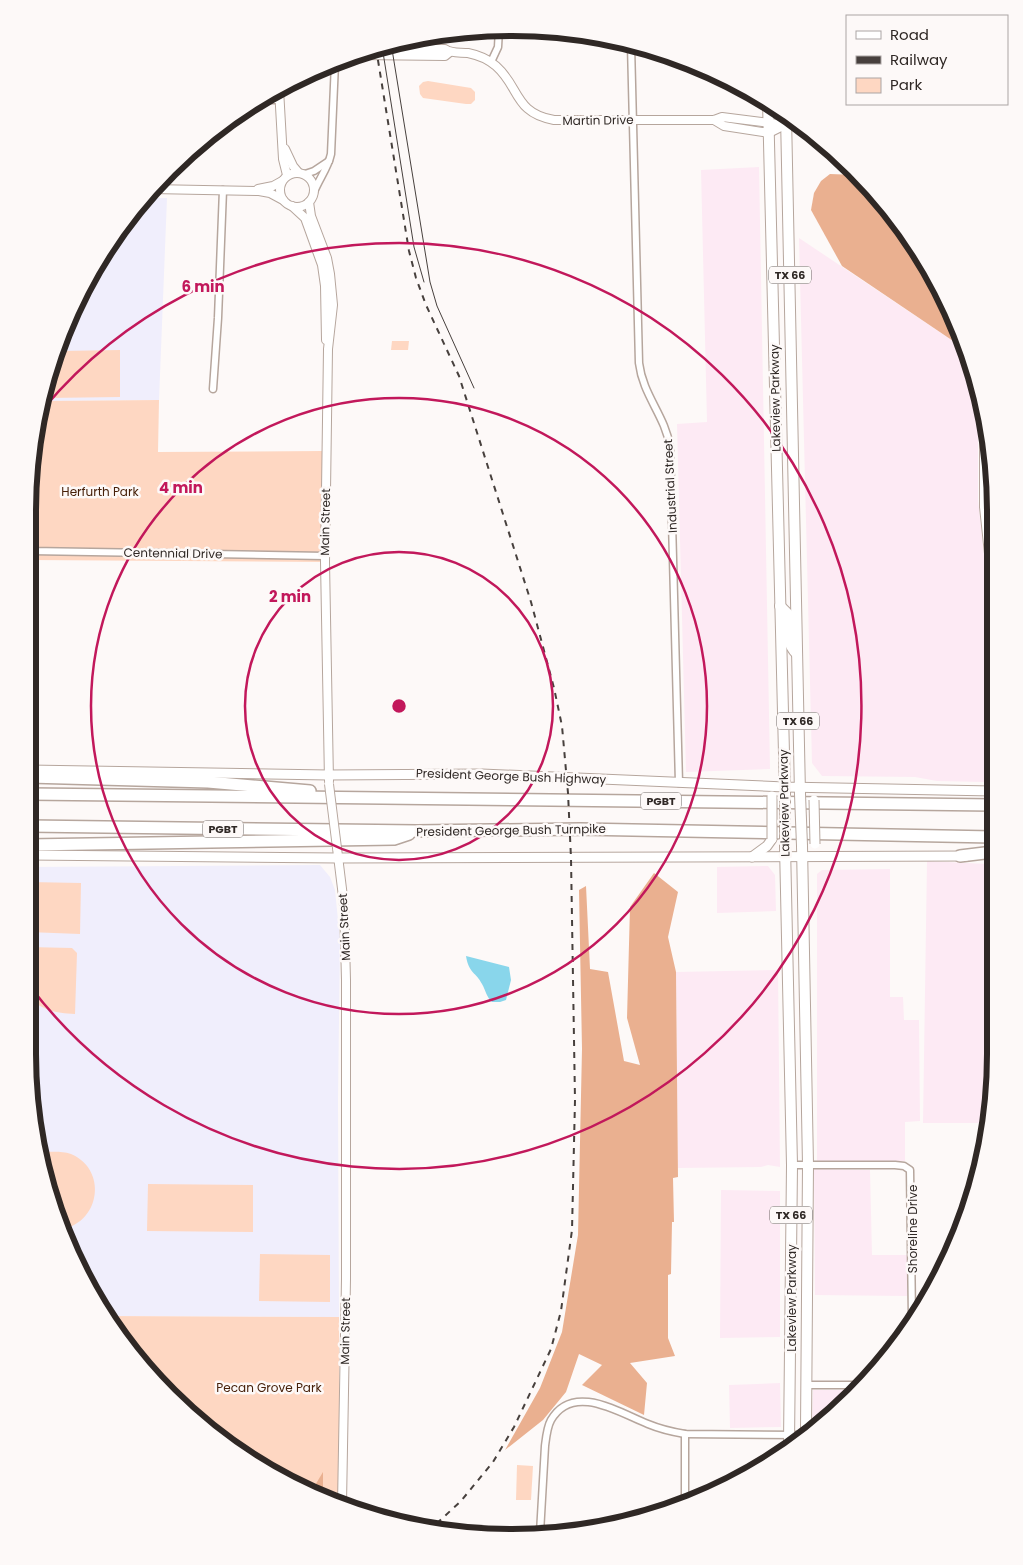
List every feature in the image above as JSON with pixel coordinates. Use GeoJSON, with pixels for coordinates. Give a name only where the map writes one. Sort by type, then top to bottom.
{"type":"FeatureCollection","features":[{"type":"Feature","properties":{"kind":"highway"},"geometry":{"type":"LineString","coordinates":[[36,777],[208,782],[310,791],[328,798]]}},
{"type":"Feature","properties":{"kind":"highway","name":"PGBT"},"geometry":{"type":"LineString","coordinates":[[36,794],[987,805]]}},
{"type":"Feature","properties":{"kind":"highway","name":"President George Bush Turnpike"},"geometry":{"type":"LineString","coordinates":[[36,826],[417,831],[580,829],[987,837]]}},
{"type":"Feature","properties":{"kind":"highway"},"geometry":{"type":"LineString","coordinates":[[36,845],[394,839],[417,831]]}},
{"type":"Feature","properties":{"kind":"highway"},"geometry":{"type":"LineString","coordinates":[[960,856],[987,853]]}},
{"type":"Feature","properties":{"kind":"main road","name":"Lakeview Parkway"},"geometry":{"type":"LineString","coordinates":[[768,111],[785,790],[792,1165],[793,1437]]}},
{"type":"Feature","properties":{"kind":"main road","name":"Lakeview Parkway"},"geometry":{"type":"LineString","coordinates":[[786,123],[806,1010],[808,1164],[806,1427]]}},
{"type":"Feature","properties":{"kind":"main road"},"geometry":{"type":"LineString","coordinates":[[773,341],[791,341]]}},
{"type":"Feature","properties":{"kind":"main road"},"geometry":{"type":"LineString","coordinates":[[777,515],[794,515]]}},
{"type":"Feature","properties":{"kind":"main road"},"geometry":{"type":"LineString","coordinates":[[780,606],[788,614],[788,641],[791,648],[797,654]]}},
{"type":"Feature","properties":{"kind":"main road","name":"President George Bush Highway"},"geometry":{"type":"LineString","coordinates":[[36,770],[329,779],[482,774],[764,786],[800,791],[840,788],[987,791]]}},
{"type":"Feature","properties":{"kind":"main road"},"geometry":{"type":"LineString","coordinates":[[752,857],[768,846],[772,839],[772,796],[770,790],[764,786]]}},
{"type":"Feature","properties":{"kind":"main road"},"geometry":{"type":"LineString","coordinates":[[837,857],[820,850],[815,844],[814,800],[815,796],[821,791],[840,788]]}},
{"type":"Feature","properties":{"kind":"main road"},"geometry":{"type":"LineString","coordinates":[[36,855],[338,858],[960,856],[987,858]]}},
{"type":"Feature","properties":{"kind":"main road"},"geometry":{"type":"LineString","coordinates":[[789,1011],[806,1010]]}},
{"type":"Feature","properties":{"kind":"street"},"geometry":{"type":"LineString","coordinates":[[491,62],[498,47],[499,36]]}},
{"type":"Feature","properties":{"kind":"street","name":"Martin Drive"},"geometry":{"type":"LineString","coordinates":[[404,48],[445,49],[450,52],[472,54],[491,62],[505,76],[514,93],[523,104],[542,117],[563,121],[633,119],[714,120],[724,126],[768,128],[783,121]]}},
{"type":"Feature","properties":{"kind":"street","name":"Industrial Street"},"geometry":{"type":"LineString","coordinates":[[631,51],[640,372],[646,393],[665,425],[670,447],[679,783]]}},
{"type":"Feature","properties":{"kind":"street","name":"Martin Drive"},"geometry":{"type":"LineString","coordinates":[[380,55],[445,56],[450,52]]}},
{"type":"Feature","properties":{"kind":"street"},"geometry":{"type":"LineString","coordinates":[[292,206],[298,207],[309,202],[329,161],[332,144],[334,71]]}},
{"type":"Feature","properties":{"kind":"street"},"geometry":{"type":"LineString","coordinates":[[274,100],[279,100],[285,178],[280,190],[283,200]]}},
{"type":"Feature","properties":{"kind":"street"},"geometry":{"type":"LineString","coordinates":[[282,142],[287,156],[301,173],[313,182],[314,192]]}},
{"type":"Feature","properties":{"kind":"street"},"geometry":{"type":"LineString","coordinates":[[162,189],[250,190],[273,186],[285,178],[314,171],[329,161]]}},
{"type":"Feature","properties":{"kind":"street"},"geometry":{"type":"LineString","coordinates":[[213,388],[223,190]]}},
{"type":"Feature","properties":{"kind":"street","name":"Main Street"},"geometry":{"type":"LineString","coordinates":[[250,190],[270,193],[292,206],[305,218],[322,265],[325,286],[325,338],[328,350]]}},
{"type":"Feature","properties":{"kind":"street","name":"Main Street"},"geometry":{"type":"LineString","coordinates":[[309,202],[311,216],[323,245],[330,274],[332,316],[328,350],[325,556],[329,779],[344,905],[346,980],[346,1279],[342,1498]]}},
{"type":"Feature","properties":{"kind":"street"},"geometry":{"type":"LineString","coordinates":[[984,459],[984,507],[987,535]]}},
{"type":"Feature","properties":{"kind":"street","name":"Centennial Drive"},"geometry":{"type":"LineString","coordinates":[[36,551],[325,556]]}},
{"type":"Feature","properties":{"kind":"street","name":"Shoreline Drive"},"geometry":{"type":"LineString","coordinates":[[792,1165],[895,1165],[904,1166],[910,1170],[912,1310]]}},
{"type":"Feature","properties":{"kind":"street"},"geometry":{"type":"LineString","coordinates":[[807,1385],[853,1385]]}},
{"type":"Feature","properties":{"kind":"street"},"geometry":{"type":"LineString","coordinates":[[540,1528],[546,1439],[550,1421],[561,1409],[579,1402],[593,1402],[608,1406],[670,1432],[791,1438]]}},
{"type":"Feature","properties":{"kind":"street"},"geometry":{"type":"LineString","coordinates":[[686,1434],[686,1496]]}},
{"type":"Feature","properties":{"kind":"shaded area"},"geometry":{"type":"Polygon","coordinates":[[[759,167],[770,769],[686,772],[677,424],[707,422],[701,170],[759,167]]]}},
{"type":"Feature","properties":{"kind":"shaded area"},"geometry":{"type":"Polygon","coordinates":[[[830,174],[848,175],[869,198],[907,247],[938,301],[956,343],[842,266],[811,210],[814,193],[821,181],[830,174]]]}},
{"type":"Feature","properties":{"kind":"shaded area"},"geometry":{"type":"Polygon","coordinates":[[[154,198],[167,198],[159,400],[49,401],[61,359],[72,330],[100,274],[116,247],[154,198]]]}},
{"type":"Feature","properties":{"kind":"shaded area"},"geometry":{"type":"Polygon","coordinates":[[[799,238],[956,343],[971,388],[978,419],[978,500],[987,583],[987,780],[984,782],[937,781],[915,777],[822,776],[812,763],[799,238]]]}},
{"type":"Feature","properties":{"kind":"shaded area"},"geometry":{"type":"Polygon","coordinates":[[[927,861],[987,864],[985,1095],[982,1123],[923,1123],[927,861]]]}},
{"type":"Feature","properties":{"kind":"shaded area"},"geometry":{"type":"Polygon","coordinates":[[[320,865],[330,877],[335,890],[340,940],[338,1100],[339,1317],[115,1316],[85,1264],[72,1235],[52,1177],[45,1146],[40,1116],[36,1054],[36,867],[320,865]]]}},
{"type":"Feature","properties":{"kind":"shaded area"},"geometry":{"type":"Polygon","coordinates":[[[768,866],[775,875],[776,911],[717,913],[717,867],[768,866]]]}},
{"type":"Feature","properties":{"kind":"shaded area"},"geometry":{"type":"Polygon","coordinates":[[[890,869],[890,997],[903,997],[904,1020],[919,1020],[920,1121],[905,1122],[905,1161],[817,1161],[817,874],[822,870],[890,869]]]}},
{"type":"Feature","properties":{"kind":"shaded area"},"geometry":{"type":"Polygon","coordinates":[[[654,873],[678,892],[668,937],[676,972],[678,1177],[673,1178],[674,1222],[672,1222],[671,1274],[668,1275],[668,1338],[675,1356],[630,1363],[647,1383],[644,1415],[582,1385],[602,1365],[579,1354],[566,1392],[543,1420],[505,1450],[540,1388],[562,1332],[578,1235],[582,1049],[579,890],[586,886],[590,969],[608,972],[624,1061],[640,1065],[627,1018],[630,907],[654,873]]]}},
{"type":"Feature","properties":{"kind":"shaded area"},"geometry":{"type":"Polygon","coordinates":[[[778,970],[780,1167],[768,1165],[761,1167],[678,1168],[676,972],[778,970]]]}},
{"type":"Feature","properties":{"kind":"shaded area"},"geometry":{"type":"Polygon","coordinates":[[[986,983],[987,1054],[985,1095],[986,983]]]}},
{"type":"Feature","properties":{"kind":"shaded area"},"geometry":{"type":"Polygon","coordinates":[[[814,1169],[870,1170],[872,1255],[908,1255],[907,1296],[815,1295],[814,1169]]]}},
{"type":"Feature","properties":{"kind":"shaded area"},"geometry":{"type":"Polygon","coordinates":[[[721,1190],[780,1191],[780,1337],[720,1338],[721,1190]]]}},
{"type":"Feature","properties":{"kind":"shaded area"},"geometry":{"type":"Polygon","coordinates":[[[780,1383],[781,1427],[730,1428],[729,1385],[780,1383]]]}},
{"type":"Feature","properties":{"kind":"shaded area"},"geometry":{"type":"Polygon","coordinates":[[[813,1390],[848,1390],[825,1411],[812,1422],[813,1390]]]}},
{"type":"Feature","properties":{"kind":"shaded area"},"geometry":{"type":"Polygon","coordinates":[[[323,1472],[323,1490],[315,1486],[323,1472]]]}},
{"type":"Feature","properties":{"kind":"green space"},"geometry":{"type":"Polygon","coordinates":[[[428,81],[471,88],[475,92],[475,100],[471,104],[466,104],[423,98],[420,94],[419,86],[423,82],[428,81]]]}},
{"type":"Feature","properties":{"kind":"green space"},"geometry":{"type":"Polygon","coordinates":[[[392,341],[409,341],[408,350],[391,350],[392,341]]]}},
{"type":"Feature","properties":{"kind":"green space"},"geometry":{"type":"Polygon","coordinates":[[[120,350],[120,397],[50,398],[64,351],[120,350]]]}},
{"type":"Feature","properties":{"kind":"green space","name":"Herfurth Park"},"geometry":{"type":"Polygon","coordinates":[[[159,400],[158,452],[323,451],[325,562],[36,560],[37,480],[40,449],[49,401],[159,400]]]}},
{"type":"Feature","properties":{"kind":"green space"},"geometry":{"type":"Polygon","coordinates":[[[36,882],[81,883],[80,934],[36,932],[36,882]]]}},
{"type":"Feature","properties":{"kind":"green space"},"geometry":{"type":"Polygon","coordinates":[[[36,947],[72,948],[77,953],[75,1014],[61,1013],[36,1003],[36,947]]]}},
{"type":"Feature","properties":{"kind":"green space"},"geometry":{"type":"Polygon","coordinates":[[[46,1152],[71,1154],[83,1161],[90,1171],[94,1182],[95,1194],[92,1206],[76,1224],[69,1227],[52,1177],[46,1152]]]}},
{"type":"Feature","properties":{"kind":"green space"},"geometry":{"type":"Polygon","coordinates":[[[148,1184],[253,1185],[253,1232],[147,1231],[148,1184]]]}},
{"type":"Feature","properties":{"kind":"green space"},"geometry":{"type":"Polygon","coordinates":[[[260,1254],[330,1255],[330,1302],[259,1301],[260,1254]]]}},
{"type":"Feature","properties":{"kind":"green space","name":"Pecan Grove Park"},"geometry":{"type":"Polygon","coordinates":[[[115,1316],[339,1317],[340,1497],[301,1480],[274,1465],[222,1431],[175,1390],[134,1343],[115,1316]]]}},
{"type":"Feature","properties":{"kind":"green space"},"geometry":{"type":"Polygon","coordinates":[[[517,1465],[533,1466],[531,1500],[516,1500],[517,1465]]]}},
{"type":"Feature","properties":{"kind":"water"},"geometry":{"type":"Polygon","coordinates":[[[466,956],[509,967],[511,980],[506,1000],[492,1002],[487,996],[480,980],[471,970],[466,956]]]}},
{"type":"Feature","properties":{"kind":"tram line"},"geometry":{"type":"LineString","coordinates":[[392,51],[430,282],[437,306],[474,388]]}},
{"type":"Feature","properties":{"kind":"tram line"},"geometry":{"type":"LineString","coordinates":[[383,53],[414,247],[424,282]]}},
{"type":"Feature","properties":{"kind":"railway"},"geometry":{"type":"LineString","coordinates":[[377,55],[409,251],[416,278],[426,305],[459,376],[531,602],[554,688],[562,726],[571,858],[575,1100],[572,1230],[561,1311],[551,1349],[514,1427],[493,1462],[461,1501],[437,1523]]}}]}
